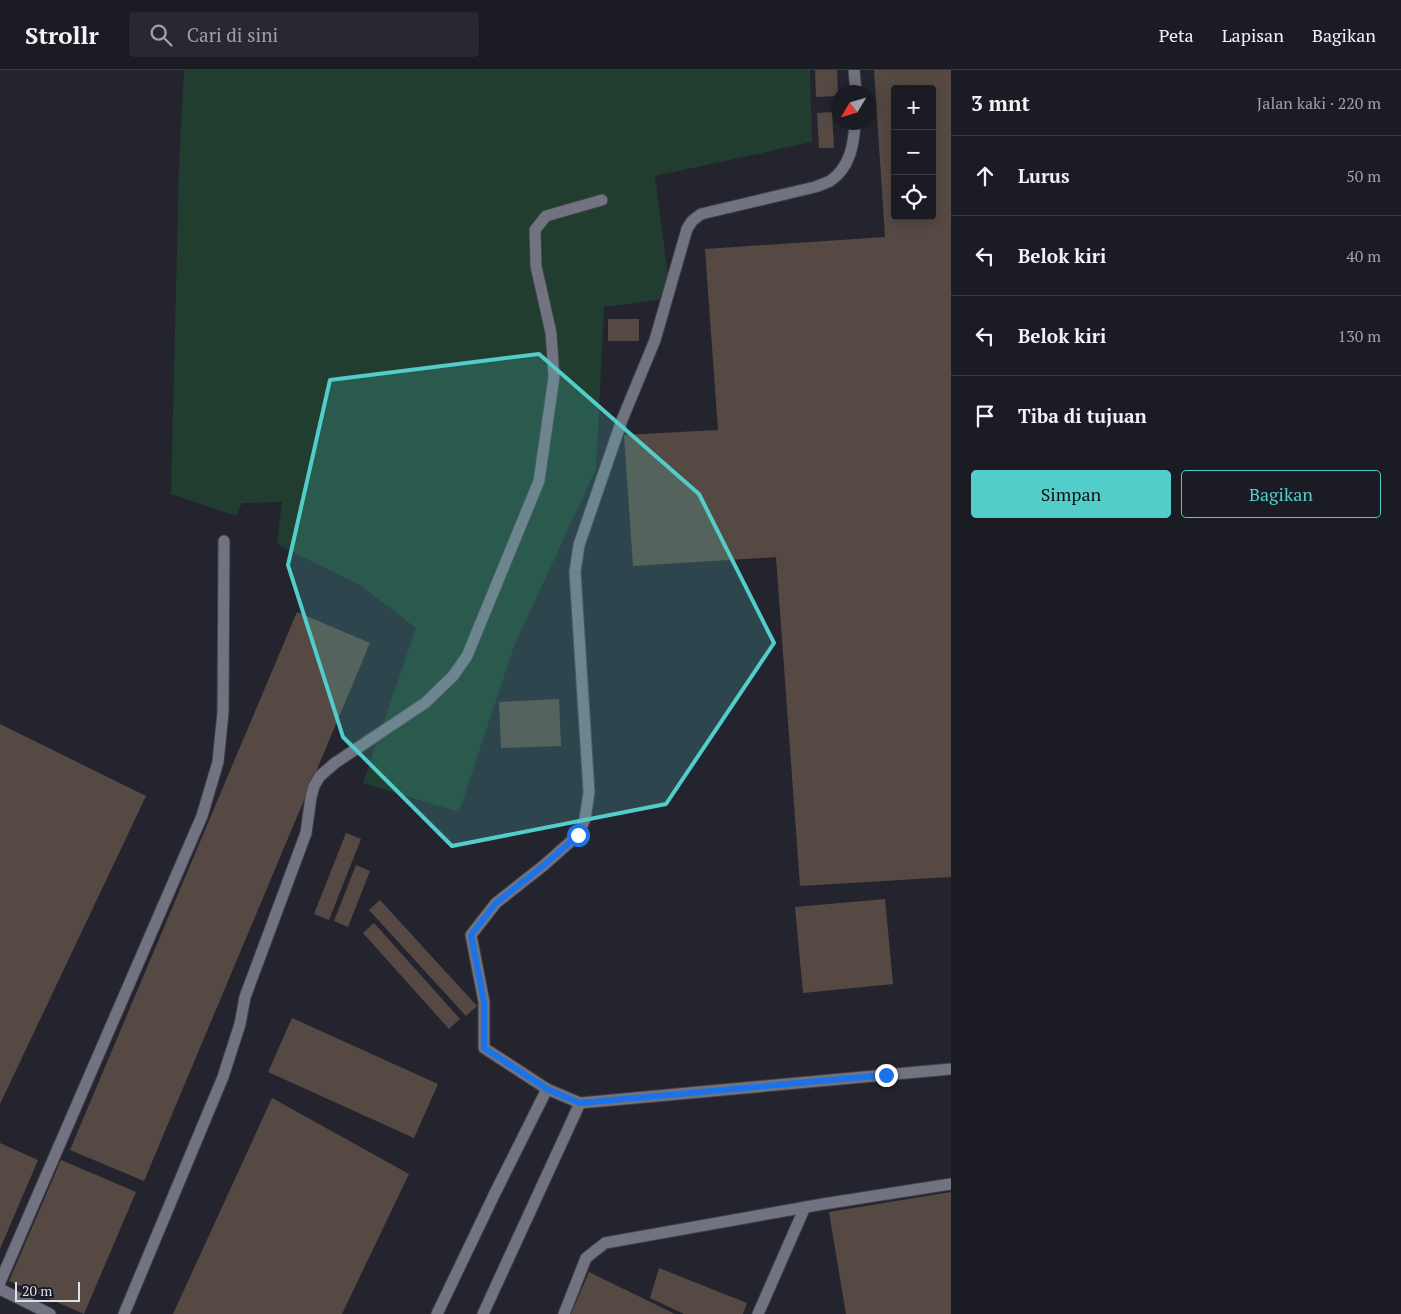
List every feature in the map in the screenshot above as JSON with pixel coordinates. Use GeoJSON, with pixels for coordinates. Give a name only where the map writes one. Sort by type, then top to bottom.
{"type":"FeatureCollection","features":[{"type":"Feature","properties":{"kind":"lane"},"geometry":{"type":"LineString","coordinates":[[854,70],[855,85]]}},
{"type":"Feature","properties":{"kind":"lane"},"geometry":{"type":"LineString","coordinates":[[855,130],[854,143],[845,165],[831,180],[815,187],[701,214],[686,229],[655,340],[622,420],[579,545],[575,572],[589,792],[585,819],[578,835],[543,866],[496,903],[471,935],[484,1002],[484,1048],[547,1089],[580,1103],[951,1069]]}},
{"type":"Feature","properties":{"kind":"lane"},"geometry":{"type":"LineString","coordinates":[[124,1314],[224,1077],[240,1024],[245,997],[306,833],[314,786],[320,776],[335,763],[425,703],[453,676],[467,656],[539,481],[554,377],[551,333],[536,266],[535,230],[546,216],[602,200]]}},
{"type":"Feature","properties":{"kind":"lane"},"geometry":{"type":"LineString","coordinates":[[0,1282],[198,825],[218,762],[222,712],[224,541]]}},
{"type":"Feature","properties":{"kind":"lane"},"geometry":{"type":"LineString","coordinates":[[437,1314],[547,1089]]}},
{"type":"Feature","properties":{"kind":"lane"},"geometry":{"type":"LineString","coordinates":[[483,1314],[580,1103]]}},
{"type":"Feature","properties":{"kind":"lane"},"geometry":{"type":"LineString","coordinates":[[564,1314],[586,1258],[605,1243],[805,1207],[951,1184]]}},
{"type":"Feature","properties":{"kind":"lane"},"geometry":{"type":"LineString","coordinates":[[758,1314],[805,1207]]}},
{"type":"Feature","properties":{"kind":"lane"},"geometry":{"type":"LineString","coordinates":[[0,1289],[50,1314]]}},
{"type":"Feature","properties":{"kind":"highlighted area"},"geometry":{"type":"Polygon","coordinates":[[[539,354],[699,494],[774,643],[666,804],[452,846],[343,737],[288,565],[330,380],[539,354]]]}},
{"type":"Feature","properties":{"kind":"green space"},"geometry":{"type":"Polygon","coordinates":[[[184,70],[810,70],[812,142],[655,176],[671,298],[604,307],[596,469],[514,646],[459,812],[363,783],[416,628],[360,585],[277,544],[282,502],[242,503],[236,516],[171,494],[179,166],[184,70]]]}},
{"type":"Feature","properties":{"kind":"building"},"geometry":{"type":"Polygon","coordinates":[[[815,70],[837,70],[838,85],[831,85],[831,96],[816,97],[815,70]]]}},
{"type":"Feature","properties":{"kind":"building"},"geometry":{"type":"Polygon","coordinates":[[[874,70],[951,70],[951,877],[800,886],[776,557],[633,566],[624,435],[718,430],[705,249],[885,237],[874,70]]]}},
{"type":"Feature","properties":{"kind":"building"},"geometry":{"type":"Polygon","coordinates":[[[831,112],[834,148],[819,148],[817,113],[831,112]]]}},
{"type":"Feature","properties":{"kind":"building"},"geometry":{"type":"Polygon","coordinates":[[[608,319],[639,319],[639,341],[608,341],[608,319]]]}},
{"type":"Feature","properties":{"kind":"building"},"geometry":{"type":"Polygon","coordinates":[[[297,612],[370,643],[144,1181],[70,1150],[297,612]]]}},
{"type":"Feature","properties":{"kind":"building"},"geometry":{"type":"Polygon","coordinates":[[[559,699],[561,746],[501,748],[499,702],[559,699]]]}},
{"type":"Feature","properties":{"kind":"building"},"geometry":{"type":"Polygon","coordinates":[[[0,724],[146,796],[0,1104],[0,724]]]}},
{"type":"Feature","properties":{"kind":"building"},"geometry":{"type":"Polygon","coordinates":[[[346,833],[361,839],[329,920],[314,914],[346,833]]]}},
{"type":"Feature","properties":{"kind":"building"},"geometry":{"type":"Polygon","coordinates":[[[356,865],[370,871],[348,927],[334,921],[356,865]]]}},
{"type":"Feature","properties":{"kind":"building"},"geometry":{"type":"Polygon","coordinates":[[[885,899],[893,984],[803,993],[795,907],[885,899]]]}},
{"type":"Feature","properties":{"kind":"building"},"geometry":{"type":"Polygon","coordinates":[[[380,900],[477,1006],[466,1016],[369,910],[380,900]]]}},
{"type":"Feature","properties":{"kind":"building"},"geometry":{"type":"Polygon","coordinates":[[[374,923],[460,1019],[449,1029],[363,933],[374,923]]]}},
{"type":"Feature","properties":{"kind":"building"},"geometry":{"type":"Polygon","coordinates":[[[292,1018],[438,1084],[414,1138],[268,1072],[292,1018]]]}},
{"type":"Feature","properties":{"kind":"building"},"geometry":{"type":"Polygon","coordinates":[[[272,1098],[409,1174],[342,1314],[173,1314],[272,1098]]]}},
{"type":"Feature","properties":{"kind":"building"},"geometry":{"type":"Polygon","coordinates":[[[0,1143],[38,1160],[0,1249],[0,1143]]]}},
{"type":"Feature","properties":{"kind":"building"},"geometry":{"type":"Polygon","coordinates":[[[61,1160],[136,1192],[84,1314],[9,1281],[61,1160]]]}},
{"type":"Feature","properties":{"kind":"building"},"geometry":{"type":"Polygon","coordinates":[[[951,1192],[951,1314],[846,1314],[829,1212],[951,1192]]]}},
{"type":"Feature","properties":{"kind":"building"},"geometry":{"type":"Polygon","coordinates":[[[659,1268],[747,1303],[743,1314],[684,1314],[650,1298],[659,1268]]]}},
{"type":"Feature","properties":{"kind":"building"},"geometry":{"type":"Polygon","coordinates":[[[589,1272],[675,1314],[571,1314],[589,1272]]]}},
{"type":"Feature","properties":{"kind":"route"},"geometry":{"type":"LineString","coordinates":[[578,835],[543,866],[496,903],[471,935],[484,1002],[484,1048],[547,1089],[580,1103],[886,1075]]}}]}
